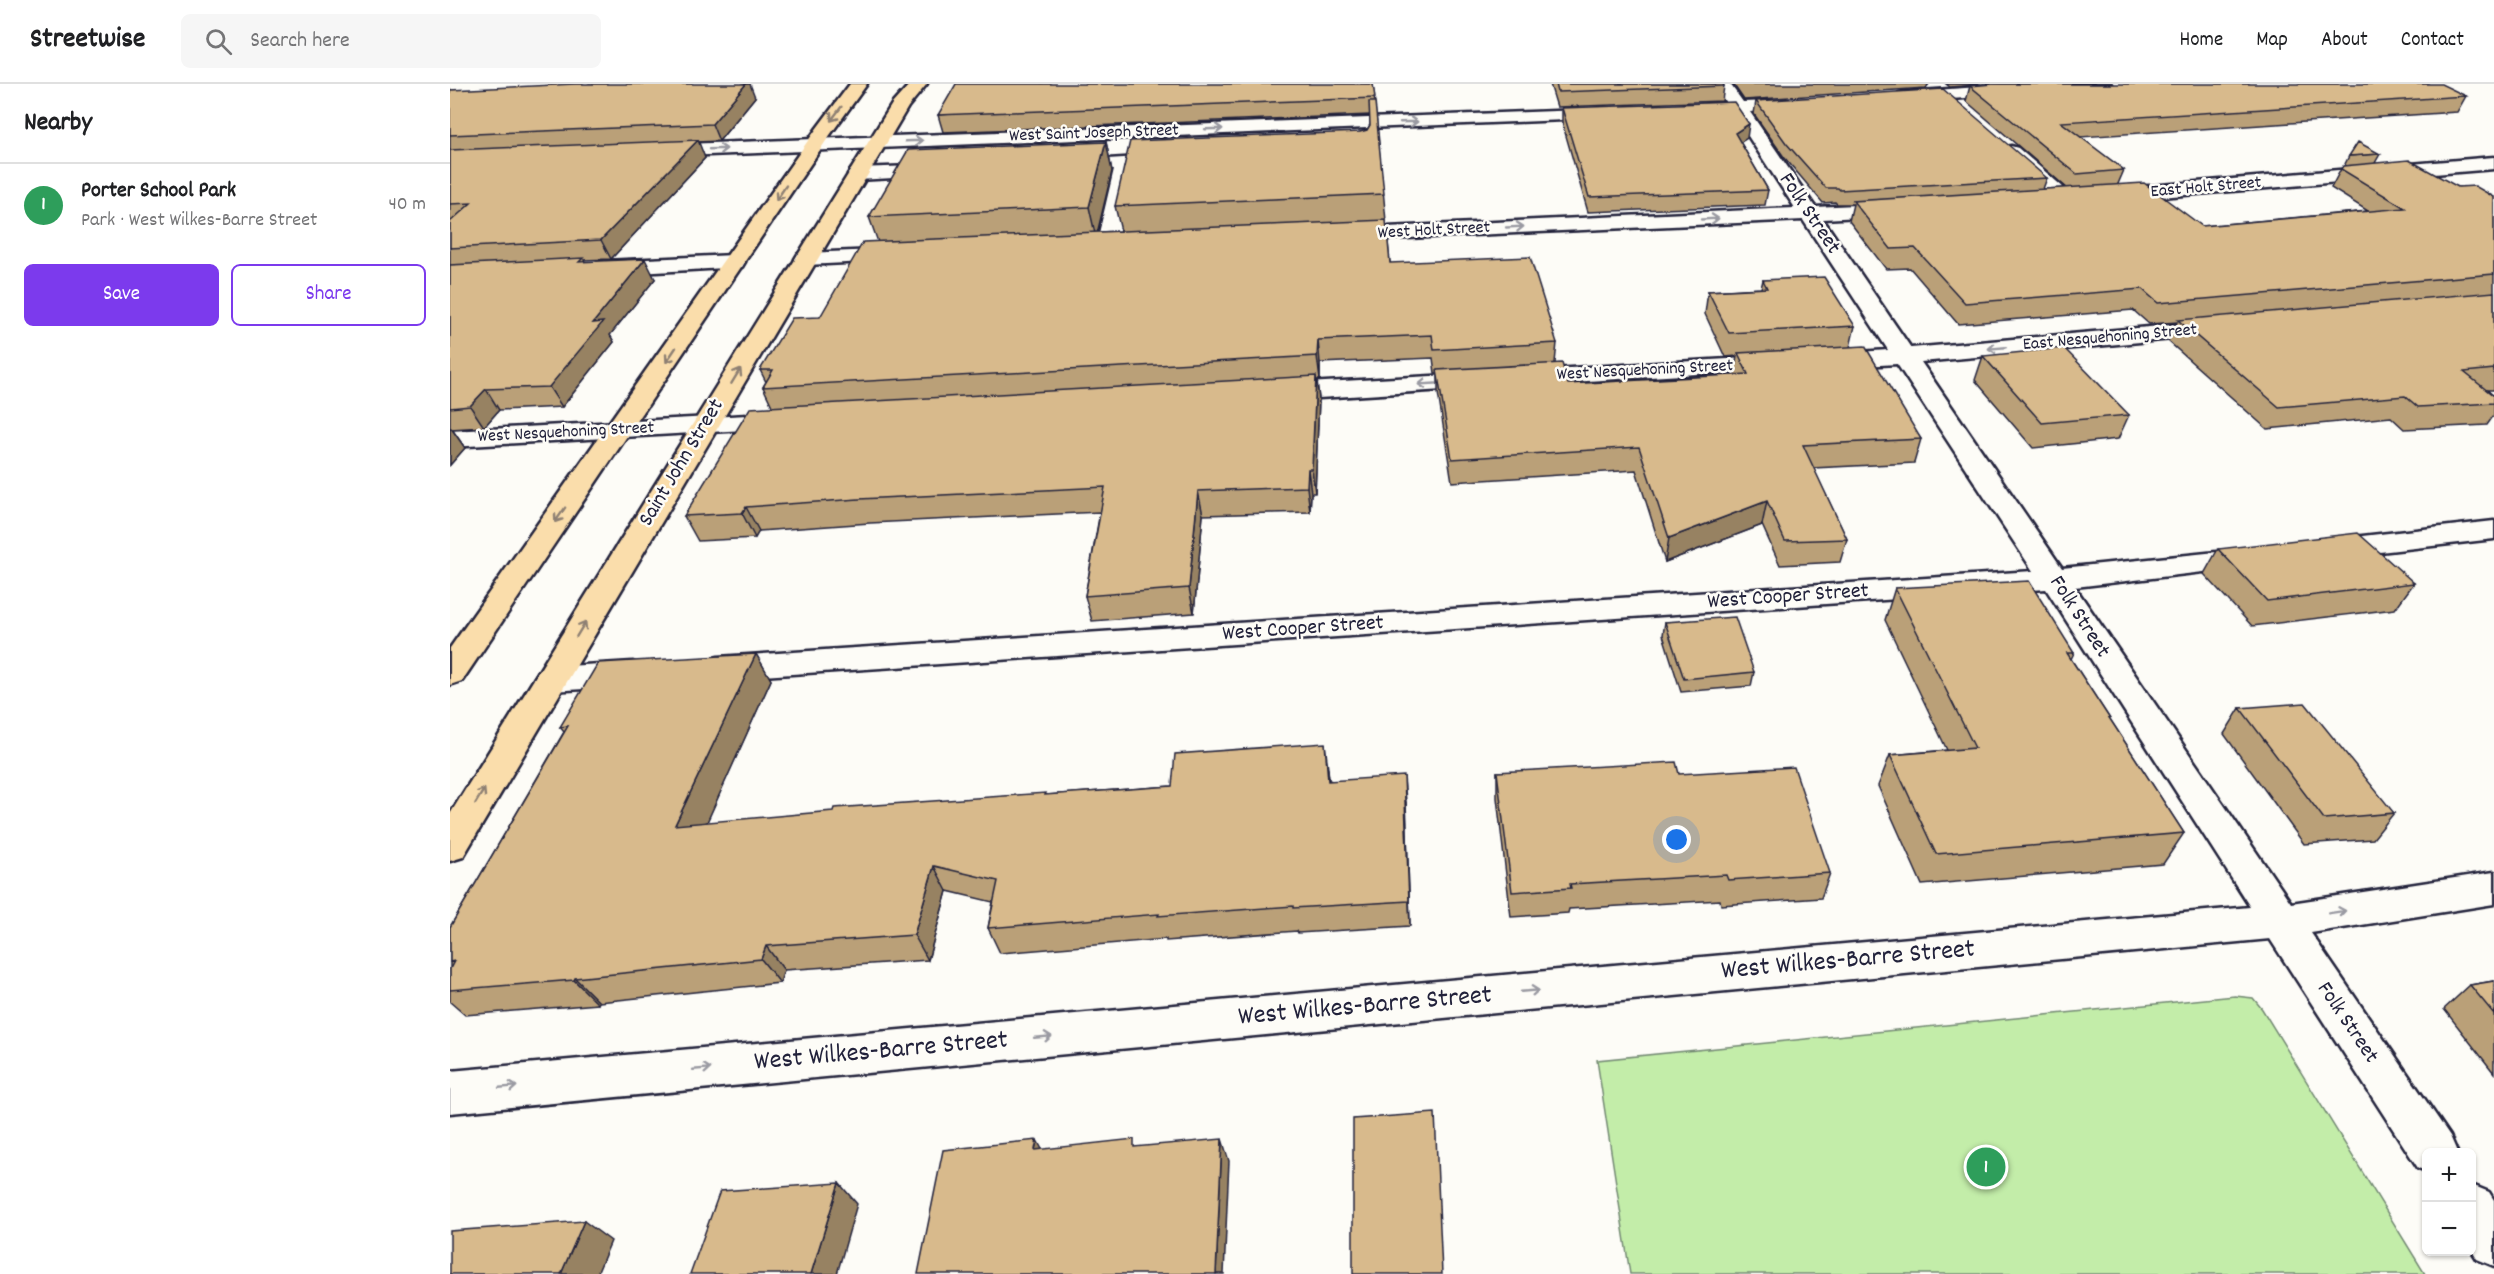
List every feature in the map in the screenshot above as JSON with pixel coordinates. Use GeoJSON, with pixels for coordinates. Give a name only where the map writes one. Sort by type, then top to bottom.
{"type":"FeatureCollection","features":[{"type":"Feature","properties":{"kind":"main road"},"geometry":{"type":"LineString","coordinates":[[450,673],[814,145],[859,84]]}},
{"type":"Feature","properties":{"kind":"main road","name":"Saint John Street"},"geometry":{"type":"LineString","coordinates":[[450,846],[901,104],[919,84]]}},
{"type":"Feature","properties":{"kind":"street","name":"Folk Street"},"geometry":{"type":"LineString","coordinates":[[1722,84],[2431,1148]]}},
{"type":"Feature","properties":{"kind":"street"},"geometry":{"type":"LineString","coordinates":[[1887,98],[1938,89],[2103,84]]}},
{"type":"Feature","properties":{"kind":"street"},"geometry":{"type":"LineString","coordinates":[[1938,89],[1967,114]]}},
{"type":"Feature","properties":{"kind":"street"},"geometry":{"type":"LineString","coordinates":[[1672,111],[1818,103]]}},
{"type":"Feature","properties":{"kind":"street","name":"West Saint Joseph Street"},"geometry":{"type":"LineString","coordinates":[[640,152],[1626,113]]}},
{"type":"Feature","properties":{"kind":"street"},"geometry":{"type":"LineString","coordinates":[[1358,124],[1360,144]]}},
{"type":"Feature","properties":{"kind":"street"},"geometry":{"type":"LineString","coordinates":[[1063,135],[1053,166],[1179,161],[1177,131]]}},
{"type":"Feature","properties":{"kind":"street"},"geometry":{"type":"LineString","coordinates":[[2002,144],[2065,199]]}},
{"type":"Feature","properties":{"kind":"street"},"geometry":{"type":"LineString","coordinates":[[1107,246],[1126,163]]}},
{"type":"Feature","properties":{"kind":"street","name":"East Holt Street"},"geometry":{"type":"LineString","coordinates":[[2041,201],[2494,164]]}},
{"type":"Feature","properties":{"kind":"street"},"geometry":{"type":"LineString","coordinates":[[858,174],[958,170]]}},
{"type":"Feature","properties":{"kind":"street"},"geometry":{"type":"LineString","coordinates":[[2415,170],[2444,187]]}},
{"type":"Feature","properties":{"kind":"street"},"geometry":{"type":"LineString","coordinates":[[1809,214],[1914,208]]}},
{"type":"Feature","properties":{"kind":"street","name":"West Holt Street"},"geometry":{"type":"LineString","coordinates":[[1322,236],[1809,214]]}},
{"type":"Feature","properties":{"kind":"street"},"geometry":{"type":"LineString","coordinates":[[1085,247],[1131,244]]}},
{"type":"Feature","properties":{"kind":"street"},"geometry":{"type":"LineString","coordinates":[[806,259],[923,254]]}},
{"type":"Feature","properties":{"kind":"street"},"geometry":{"type":"LineString","coordinates":[[580,269],[734,262]]}},
{"type":"Feature","properties":{"kind":"street","name":"East Nesquehoning Street"},"geometry":{"type":"LineString","coordinates":[[1905,356],[2235,326]]}},
{"type":"Feature","properties":{"kind":"street","name":"West Nesquehoning Street"},"geometry":{"type":"LineString","coordinates":[[1251,394],[1905,356]]}},
{"type":"Feature","properties":{"kind":"street","name":"West Nesquehoning Street"},"geometry":{"type":"LineString","coordinates":[[450,439],[811,419]]}},
{"type":"Feature","properties":{"kind":"street","name":"West Cooper Street"},"geometry":{"type":"LineString","coordinates":[[551,679],[2054,579],[2494,530]]}},
{"type":"Feature","properties":{"kind":"street","name":"West Wilkes-Barre Street"},"geometry":{"type":"LineString","coordinates":[[450,1092],[2279,921],[2494,888]]}},
{"type":"Feature","properties":{"kind":"street"},"geometry":{"type":"LineString","coordinates":[[2476,1215],[2494,1242]]}},
{"type":"Feature","properties":{"kind":"green space"},"geometry":{"type":"Polygon","coordinates":[[[2235,996],[2253,998],[2262,1009],[2425,1274],[1630,1274],[1597,1060],[2235,996]]]}},
{"type":"Feature","properties":{"kind":"building"},"geometry":{"type":"Polygon","coordinates":[[[575,84],[746,84],[712,124],[450,135],[450,90],[575,84]]]}},
{"type":"Feature","properties":{"kind":"building"},"geometry":{"type":"Polygon","coordinates":[[[956,84],[1373,84],[1375,98],[938,115],[956,84]]]}},
{"type":"Feature","properties":{"kind":"building"},"geometry":{"type":"Polygon","coordinates":[[[1556,84],[1723,84],[1724,86],[1558,92],[1556,84]]]}},
{"type":"Feature","properties":{"kind":"building"},"geometry":{"type":"Polygon","coordinates":[[[1992,84],[2441,84],[2466,96],[2061,122],[2124,170],[2077,174],[1970,86],[1992,84]]]}},
{"type":"Feature","properties":{"kind":"building"},"geometry":{"type":"Polygon","coordinates":[[[1943,89],[2047,178],[1840,190],[1826,188],[1786,143],[1756,101],[1943,89]]]}},
{"type":"Feature","properties":{"kind":"building"},"geometry":{"type":"Polygon","coordinates":[[[1369,102],[1375,102],[1384,194],[1115,206],[1130,141],[1360,132],[1367,130],[1370,125],[1369,102]]]}},
{"type":"Feature","properties":{"kind":"building"},"geometry":{"type":"Polygon","coordinates":[[[1734,102],[1749,124],[1735,133],[1768,190],[1589,197],[1562,108],[1734,102]]]}},
{"type":"Feature","properties":{"kind":"building"},"geometry":{"type":"Polygon","coordinates":[[[698,140],[601,240],[450,248],[450,222],[471,203],[450,204],[450,150],[698,140]]]}},
{"type":"Feature","properties":{"kind":"building"},"geometry":{"type":"Polygon","coordinates":[[[1106,142],[1089,207],[869,217],[908,150],[1106,142]]]}},
{"type":"Feature","properties":{"kind":"building"},"geometry":{"type":"Polygon","coordinates":[[[2358,142],[2380,154],[2349,156],[2358,142]]]}},
{"type":"Feature","properties":{"kind":"building"},"geometry":{"type":"Polygon","coordinates":[[[2409,160],[2458,187],[2475,186],[2494,197],[2494,274],[2158,303],[2142,289],[1965,303],[1915,248],[1891,249],[1853,201],[2144,183],[2202,226],[2405,208],[2341,169],[2343,166],[2409,160]]]}},
{"type":"Feature","properties":{"kind":"building"},"geometry":{"type":"Polygon","coordinates":[[[1386,220],[1390,263],[1530,257],[1557,343],[1434,350],[1432,335],[1318,340],[1317,356],[763,387],[773,370],[760,370],[792,318],[820,317],[863,242],[1386,220]]]}},
{"type":"Feature","properties":{"kind":"building"},"geometry":{"type":"Polygon","coordinates":[[[583,258],[579,262],[645,259],[593,323],[603,322],[549,387],[486,389],[470,406],[450,408],[450,265],[583,258]]]}},
{"type":"Feature","properties":{"kind":"building"},"geometry":{"type":"Polygon","coordinates":[[[1824,277],[1855,326],[1729,333],[1708,291],[1767,288],[1763,280],[1824,277]]]}},
{"type":"Feature","properties":{"kind":"building"},"geometry":{"type":"Polygon","coordinates":[[[2494,292],[2494,369],[2464,372],[2494,396],[2494,403],[2418,407],[2405,396],[2279,407],[2178,320],[2494,292]]]}},
{"type":"Feature","properties":{"kind":"building"},"geometry":{"type":"Polygon","coordinates":[[[1865,346],[1921,439],[1803,445],[1847,539],[1785,541],[1767,501],[1669,538],[1639,447],[1452,459],[1437,370],[1562,363],[1568,384],[1714,376],[1748,374],[1738,353],[1865,346]]]}},
{"type":"Feature","properties":{"kind":"building"},"geometry":{"type":"Polygon","coordinates":[[[2064,348],[2129,415],[2042,423],[1983,356],[2064,348]]]}},
{"type":"Feature","properties":{"kind":"building"},"geometry":{"type":"Polygon","coordinates":[[[1316,376],[1312,469],[1308,469],[1307,487],[1198,491],[1189,588],[1085,596],[1105,487],[859,499],[746,507],[742,513],[684,516],[750,408],[1316,376]]]}},
{"type":"Feature","properties":{"kind":"building"},"geometry":{"type":"Polygon","coordinates":[[[2358,533],[2414,583],[2267,601],[2218,549],[2358,533]]]}},
{"type":"Feature","properties":{"kind":"building"},"geometry":{"type":"Polygon","coordinates":[[[2029,581],[2074,653],[2067,653],[2184,833],[1936,854],[1890,755],[1975,748],[1895,588],[2029,581]]]}},
{"type":"Feature","properties":{"kind":"building"},"geometry":{"type":"Polygon","coordinates":[[[1735,617],[1754,672],[1684,679],[1665,622],[1735,617]]]}},
{"type":"Feature","properties":{"kind":"building"},"geometry":{"type":"Polygon","coordinates":[[[756,654],[675,825],[833,811],[834,808],[1172,786],[1175,754],[1325,743],[1328,781],[1404,776],[1409,901],[1293,908],[1293,906],[1158,916],[1159,914],[988,928],[998,881],[934,866],[914,935],[766,946],[761,959],[575,978],[574,980],[450,990],[450,969],[454,961],[450,962],[450,927],[568,726],[560,727],[598,663],[756,654]]]}},
{"type":"Feature","properties":{"kind":"building"},"geometry":{"type":"Polygon","coordinates":[[[2305,703],[2394,813],[2324,819],[2240,708],[2305,703]]]}},
{"type":"Feature","properties":{"kind":"building"},"geometry":{"type":"Polygon","coordinates":[[[1676,762],[1679,774],[1794,767],[1830,873],[1728,880],[1726,875],[1570,884],[1571,888],[1512,892],[1497,772],[1676,762]]]}},
{"type":"Feature","properties":{"kind":"building"},"geometry":{"type":"Polygon","coordinates":[[[2494,981],[2494,1014],[2470,985],[2494,981]]]}},
{"type":"Feature","properties":{"kind":"building"},"geometry":{"type":"Polygon","coordinates":[[[1435,1113],[1442,1274],[1353,1274],[1353,1119],[1435,1113]]]}},
{"type":"Feature","properties":{"kind":"building"},"geometry":{"type":"Polygon","coordinates":[[[1134,1139],[1134,1147],[1222,1139],[1216,1274],[918,1274],[943,1150],[1037,1140],[1035,1150],[1134,1139]]]}},
{"type":"Feature","properties":{"kind":"building"},"geometry":{"type":"Polygon","coordinates":[[[839,1183],[811,1274],[690,1274],[720,1191],[839,1183]]]}},
{"type":"Feature","properties":{"kind":"building"},"geometry":{"type":"Polygon","coordinates":[[[584,1221],[561,1274],[450,1274],[450,1231],[584,1221]]]}},
{"type":"Feature","properties":{"kind":"place","name":"Porter School Park"},"geometry":{"type":"Point","coordinates":[1986,1167]}}]}
